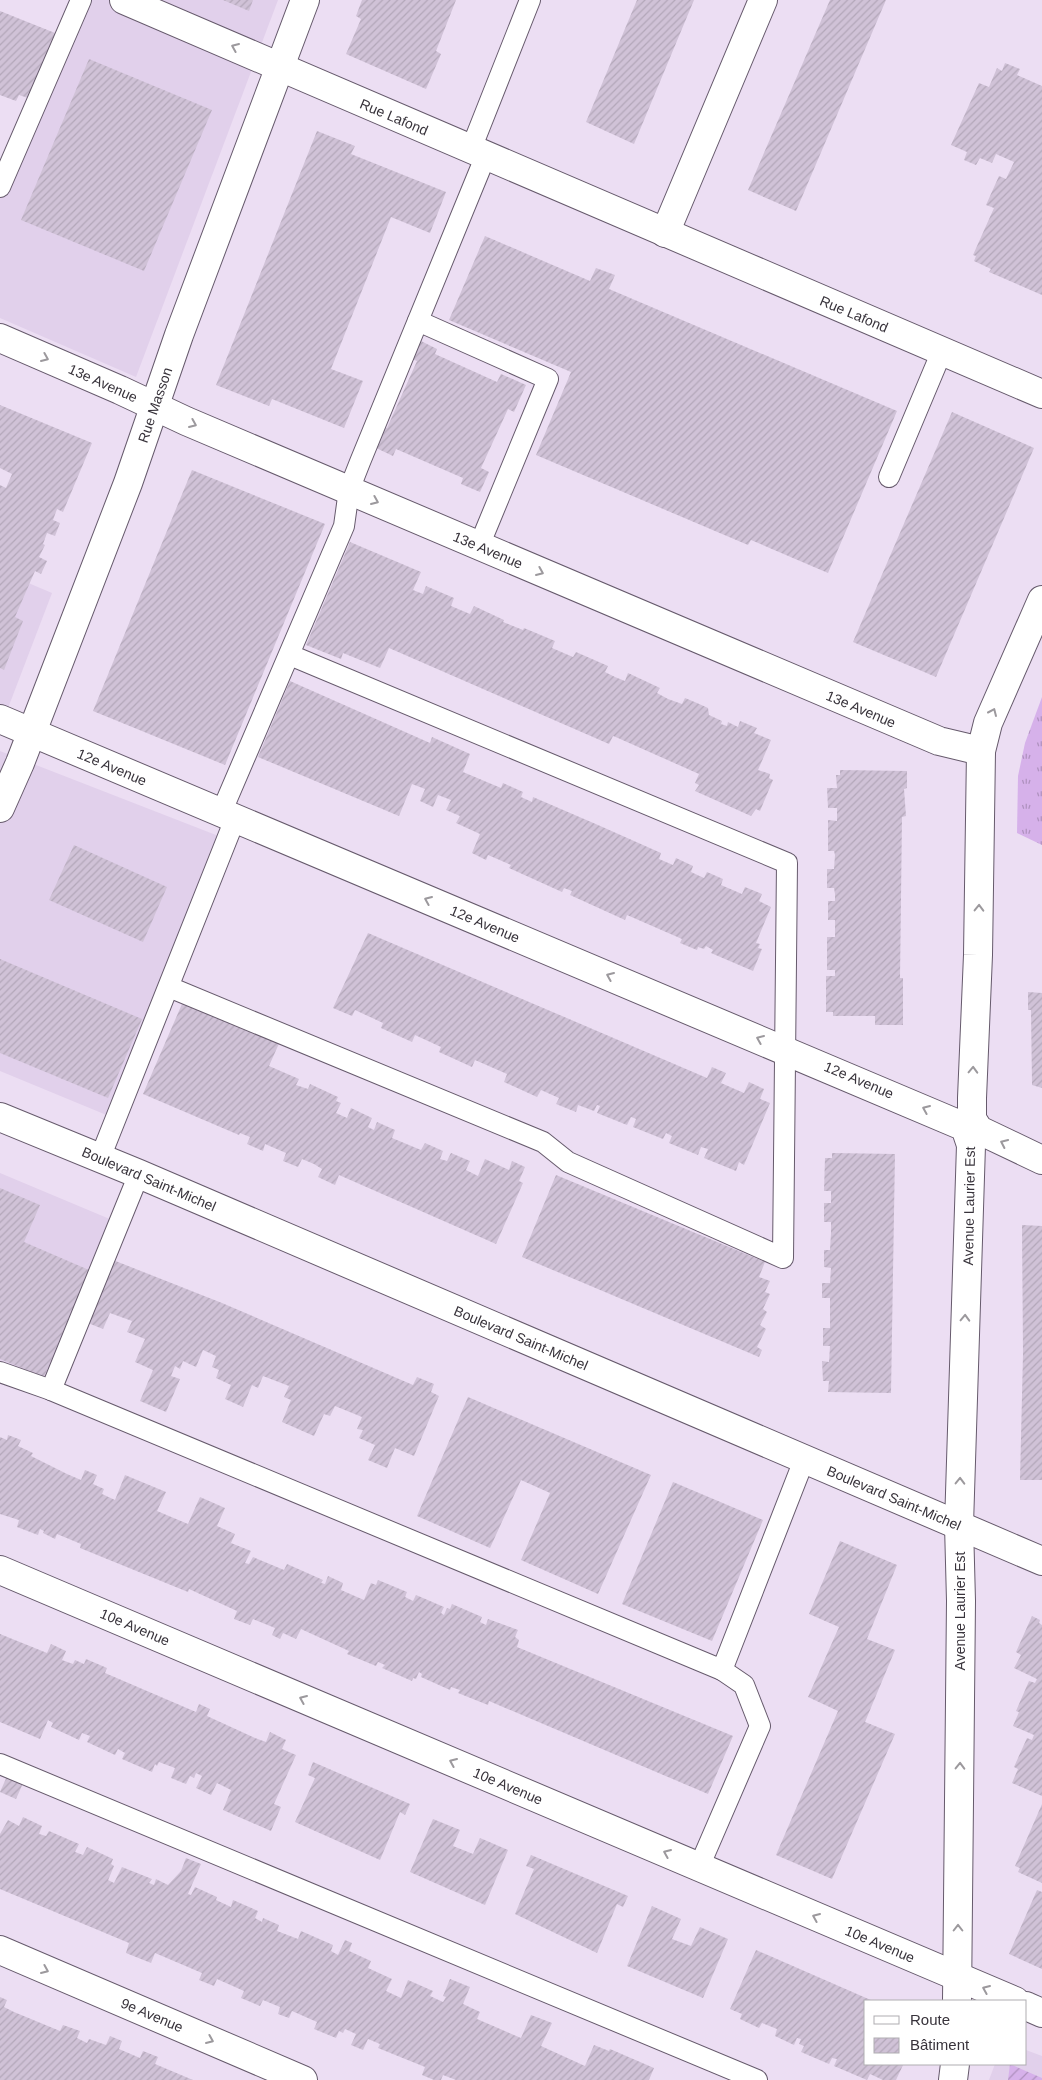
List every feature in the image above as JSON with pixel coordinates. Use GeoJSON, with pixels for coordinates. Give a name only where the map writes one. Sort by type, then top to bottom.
{"type":"FeatureCollection","features":[{"type":"Feature","properties":{"kind":"street","name":"Rue Lafond"},"geometry":{"type":"LineString","coordinates":[[124,0],[1042,394]]}},
{"type":"Feature","properties":{"kind":"street","name":"Rue Masson"},"geometry":{"type":"LineString","coordinates":[[0,808],[128,483],[305,0]]}},
{"type":"Feature","properties":{"kind":"street"},"geometry":{"type":"LineString","coordinates":[[665,232],[763,0]]}},
{"type":"Feature","properties":{"kind":"street","name":"13e Avenue"},"geometry":{"type":"LineString","coordinates":[[0,338],[479,546],[939,741],[981,751]]}},
{"type":"Feature","properties":{"kind":"street","name":"Avenue Laurier Est"},"geometry":{"type":"LineString","coordinates":[[958,1989],[961,1611],[959,1525],[971,1152],[970,1125],[978,955],[981,751],[988,723],[1042,600]]}},
{"type":"Feature","properties":{"kind":"street","name":"12e Avenue"},"geometry":{"type":"LineString","coordinates":[[0,719],[961,1124],[976,1127],[984,1134],[1042,1160]]}},
{"type":"Feature","properties":{"kind":"street","name":"Boulevard Saint-Michel"},"geometry":{"type":"LineString","coordinates":[[0,1117],[138,1174],[1042,1561]]}},
{"type":"Feature","properties":{"kind":"street","name":"10e Avenue"},"geometry":{"type":"LineString","coordinates":[[0,1570],[699,1867],[958,1989],[1010,2000]]}},
{"type":"Feature","properties":{"kind":"street","name":"9e Avenue"},"geometry":{"type":"LineString","coordinates":[[0,1950],[303,2080]]}},
{"type":"Feature","properties":{"kind":"street"},"geometry":{"type":"LineString","coordinates":[[1027,2006],[1042,2013]]}},
{"type":"Feature","properties":{"kind":"street"},"geometry":{"type":"LineString","coordinates":[[953,2080],[955,2065]]}},
{"type":"Feature","properties":{"kind":"lane"},"geometry":{"type":"LineString","coordinates":[[0,187],[8,148],[81,0]]}},
{"type":"Feature","properties":{"kind":"lane"},"geometry":{"type":"LineString","coordinates":[[100,1158],[169,987],[228,816],[290,655],[344,526],[350,490],[418,321],[530,0]]}},
{"type":"Feature","properties":{"kind":"lane"},"geometry":{"type":"LineString","coordinates":[[418,321],[548,379],[479,546]]}},
{"type":"Feature","properties":{"kind":"lane"},"geometry":{"type":"LineString","coordinates":[[889,477],[942,352]]}},
{"type":"Feature","properties":{"kind":"lane"},"geometry":{"type":"LineString","coordinates":[[169,987],[544,1142],[568,1162],[783,1258],[787,863],[290,655]]}},
{"type":"Feature","properties":{"kind":"lane"},"geometry":{"type":"LineString","coordinates":[[51,1390],[138,1174]]}},
{"type":"Feature","properties":{"kind":"lane"},"geometry":{"type":"LineString","coordinates":[[0,1372],[51,1390],[722,1670],[744,1685],[760,1726],[699,1867]]}},
{"type":"Feature","properties":{"kind":"lane"},"geometry":{"type":"LineString","coordinates":[[722,1670],[804,1460]]}},
{"type":"Feature","properties":{"kind":"lane"},"geometry":{"type":"LineString","coordinates":[[0,1764],[757,2080]]}},
{"type":"Feature","properties":{"kind":"shaded area"},"geometry":{"type":"Polygon","coordinates":[[[69,0],[278,0],[136,377],[0,318],[0,168],[69,0]]]}},
{"type":"Feature","properties":{"kind":"shaded area"},"geometry":{"type":"Polygon","coordinates":[[[0,571],[52,593],[0,729],[0,571]]]}},
{"type":"Feature","properties":{"kind":"shaded area"},"geometry":{"type":"Polygon","coordinates":[[[0,751],[234,842],[121,1121],[0,1071],[0,751]]]}},
{"type":"Feature","properties":{"kind":"shaded area"},"geometry":{"type":"Polygon","coordinates":[[[0,1173],[124,1225],[59,1391],[0,1370],[0,1173]]]}},
{"type":"Feature","properties":{"kind":"shaded area"},"geometry":{"type":"Polygon","coordinates":[[[1027,2050],[1042,2056],[1042,2080],[989,2080],[995,2065],[1027,2065],[1027,2050]]]}},
{"type":"Feature","properties":{"kind":"green space"},"geometry":{"type":"Polygon","coordinates":[[[1042,697],[1042,845],[1017,833],[1018,776],[1025,743],[1042,697]]]}},
{"type":"Feature","properties":{"kind":"green space"},"geometry":{"type":"Polygon","coordinates":[[[1010,2065],[1042,2078],[1042,2080],[1008,2080],[1010,2065]]]}},
{"type":"Feature","properties":{"kind":"building"},"geometry":{"type":"Polygon","coordinates":[[[223,0],[253,0],[249,11],[223,0]]]}},
{"type":"Feature","properties":{"kind":"building"},"geometry":{"type":"Polygon","coordinates":[[[362,0],[456,0],[436,51],[441,54],[426,89],[346,54],[361,19],[356,16],[362,0]]]}},
{"type":"Feature","properties":{"kind":"building"},"geometry":{"type":"Polygon","coordinates":[[[637,0],[694,0],[634,144],[586,122],[637,0]]]}},
{"type":"Feature","properties":{"kind":"building"},"geometry":{"type":"Polygon","coordinates":[[[830,0],[886,0],[796,211],[748,190],[830,0]]]}},
{"type":"Feature","properties":{"kind":"building"},"geometry":{"type":"Polygon","coordinates":[[[0,11],[55,33],[28,98],[19,95],[16,101],[0,95],[0,11]]]}},
{"type":"Feature","properties":{"kind":"building"},"geometry":{"type":"Polygon","coordinates":[[[89,59],[212,110],[144,271],[21,220],[89,59]]]}},
{"type":"Feature","properties":{"kind":"building"},"geometry":{"type":"Polygon","coordinates":[[[1005,63],[1020,69],[1017,75],[1042,86],[1042,295],[989,272],[991,269],[974,261],[976,256],[973,255],[994,208],[986,205],[999,176],[1006,179],[1014,162],[996,154],[992,163],[980,158],[976,165],[964,160],[967,152],[951,145],[979,83],[989,87],[997,68],[1002,71],[1005,63]]]}},
{"type":"Feature","properties":{"kind":"building"},"geometry":{"type":"Polygon","coordinates":[[[317,131],[355,146],[351,154],[446,192],[430,233],[391,217],[331,369],[363,381],[344,428],[272,399],[269,406],[216,385],[317,131]]]}},
{"type":"Feature","properties":{"kind":"building"},"geometry":{"type":"Polygon","coordinates":[[[485,236],[590,281],[596,268],[615,275],[609,289],[897,411],[828,573],[751,540],[748,545],[536,455],[571,372],[449,320],[485,236]]]}},
{"type":"Feature","properties":{"kind":"building"},"geometry":{"type":"Polygon","coordinates":[[[417,339],[437,349],[435,354],[497,382],[501,374],[526,385],[514,412],[508,409],[481,468],[489,472],[480,492],[461,484],[463,478],[396,449],[393,456],[374,447],[383,426],[387,428],[417,361],[409,358],[417,339]]]}},
{"type":"Feature","properties":{"kind":"building"},"geometry":{"type":"Polygon","coordinates":[[[0,405],[92,443],[63,512],[57,509],[53,520],[60,523],[55,536],[47,533],[43,544],[45,545],[39,557],[47,561],[41,574],[35,571],[15,617],[23,621],[4,670],[0,668],[0,485],[6,488],[12,474],[0,468],[0,405]]]}},
{"type":"Feature","properties":{"kind":"building"},"geometry":{"type":"Polygon","coordinates":[[[952,412],[1034,448],[936,677],[853,642],[952,412]]]}},
{"type":"Feature","properties":{"kind":"building"},"geometry":{"type":"Polygon","coordinates":[[[192,470],[325,524],[225,765],[93,711],[192,470]]]}},
{"type":"Feature","properties":{"kind":"building"},"geometry":{"type":"Polygon","coordinates":[[[350,542],[421,572],[413,590],[423,594],[426,586],[454,598],[451,606],[470,614],[474,606],[504,620],[503,622],[523,630],[524,628],[555,641],[552,648],[573,657],[576,652],[608,666],[605,672],[615,677],[625,681],[628,673],[660,688],[657,693],[668,699],[682,704],[685,698],[708,708],[709,715],[722,721],[721,724],[727,726],[728,722],[738,727],[740,721],[757,728],[754,733],[771,740],[758,770],[770,774],[769,778],[773,780],[760,811],[756,809],[751,816],[695,791],[699,785],[695,783],[699,774],[618,738],[613,736],[609,744],[389,648],[380,668],[343,653],[341,659],[306,645],[350,542]]]}},
{"type":"Feature","properties":{"kind":"building"},"geometry":{"type":"Polygon","coordinates":[[[290,681],[430,743],[432,737],[470,754],[463,772],[501,788],[503,783],[523,792],[521,797],[532,802],[533,797],[598,825],[661,853],[659,859],[673,865],[676,858],[693,866],[691,872],[704,878],[707,872],[723,879],[721,885],[742,894],[745,887],[762,894],[759,901],[771,907],[756,943],[760,944],[758,948],[762,949],[753,971],[711,953],[713,950],[706,946],[704,949],[698,947],[697,950],[680,943],[682,939],[627,915],[625,920],[570,895],[572,891],[564,888],[562,892],[509,868],[511,865],[488,855],[486,860],[472,853],[480,834],[456,823],[460,816],[446,810],[451,800],[438,795],[433,807],[420,801],[425,789],[412,784],[399,816],[258,757],[290,681]]]}},
{"type":"Feature","properties":{"kind":"building"},"geometry":{"type":"Polygon","coordinates":[[[840,770],[907,771],[907,788],[904,789],[906,816],[902,817],[900,978],[903,978],[903,1025],[875,1025],[875,1016],[833,1016],[833,1012],[826,1012],[826,976],[835,976],[835,970],[827,970],[827,937],[835,937],[835,920],[828,920],[828,901],[835,901],[835,894],[834,888],[827,888],[827,869],[834,869],[835,855],[834,851],[828,851],[828,820],[837,821],[837,808],[828,808],[827,788],[837,788],[836,775],[840,775],[840,770]]]}},
{"type":"Feature","properties":{"kind":"building"},"geometry":{"type":"Polygon","coordinates":[[[74,845],[167,887],[143,942],[49,900],[74,845]]]}},
{"type":"Feature","properties":{"kind":"building"},"geometry":{"type":"Polygon","coordinates":[[[368,933],[707,1078],[712,1067],[726,1073],[721,1083],[744,1093],[749,1082],[764,1089],[760,1099],[770,1103],[744,1165],[739,1162],[736,1171],[704,1158],[708,1149],[701,1147],[698,1155],[669,1143],[672,1136],[666,1133],[663,1139],[633,1127],[636,1119],[634,1118],[631,1117],[627,1125],[597,1113],[600,1106],[597,1105],[594,1111],[578,1105],[576,1112],[556,1104],[559,1098],[541,1090],[537,1097],[504,1082],[507,1074],[475,1060],[472,1067],[439,1052],[441,1047],[415,1035],[412,1042],[381,1028],[383,1023],[355,1010],[352,1016],[333,1008],[368,933]]]}},
{"type":"Feature","properties":{"kind":"building"},"geometry":{"type":"Polygon","coordinates":[[[0,959],[142,1019],[108,1098],[0,1053],[0,959]]]}},
{"type":"Feature","properties":{"kind":"building"},"geometry":{"type":"Polygon","coordinates":[[[1028,992],[1042,993],[1042,1088],[1032,1085],[1031,1010],[1028,1010],[1028,992]]]}},
{"type":"Feature","properties":{"kind":"building"},"geometry":{"type":"Polygon","coordinates":[[[185,997],[281,1039],[269,1066],[299,1079],[296,1085],[308,1089],[310,1084],[338,1097],[336,1101],[341,1103],[336,1113],[347,1118],[351,1108],[372,1118],[368,1127],[374,1130],[377,1122],[395,1130],[392,1138],[421,1150],[425,1143],[443,1151],[440,1159],[447,1161],[451,1153],[470,1161],[466,1170],[478,1176],[485,1159],[509,1170],[512,1161],[525,1167],[519,1181],[523,1183],[496,1244],[339,1175],[335,1185],[318,1177],[322,1169],[314,1164],[302,1159],[298,1167],[283,1161],[286,1153],[265,1144],[263,1151],[247,1144],[250,1137],[240,1133],[239,1135],[143,1094],[185,997]]]}},
{"type":"Feature","properties":{"kind":"building"},"geometry":{"type":"Polygon","coordinates":[[[832,1153],[895,1154],[891,1393],[828,1392],[829,1381],[823,1381],[822,1361],[829,1362],[830,1346],[823,1346],[823,1328],[830,1328],[830,1298],[822,1298],[822,1283],[830,1283],[831,1268],[824,1267],[824,1250],[830,1250],[831,1233],[831,1222],[824,1222],[824,1203],[831,1203],[831,1191],[824,1191],[825,1158],[832,1158],[832,1153]]]}},
{"type":"Feature","properties":{"kind":"building"},"geometry":{"type":"Polygon","coordinates":[[[556,1175],[765,1262],[759,1277],[770,1281],[765,1292],[770,1294],[763,1309],[767,1312],[760,1325],[766,1329],[757,1347],[762,1350],[759,1357],[522,1257],[556,1175]]]}},
{"type":"Feature","properties":{"kind":"building"},"geometry":{"type":"Polygon","coordinates":[[[0,1188],[40,1205],[24,1242],[89,1270],[44,1377],[0,1359],[0,1188]]]}},
{"type":"Feature","properties":{"kind":"building"},"geometry":{"type":"Polygon","coordinates":[[[1022,1225],[1042,1226],[1042,1480],[1020,1480],[1023,1354],[1022,1225]]]}},
{"type":"Feature","properties":{"kind":"building"},"geometry":{"type":"Polygon","coordinates":[[[113,1260],[222,1303],[413,1385],[417,1377],[434,1384],[431,1392],[439,1396],[414,1456],[395,1448],[387,1468],[368,1460],[375,1445],[359,1438],[363,1430],[357,1429],[362,1417],[335,1406],[330,1416],[324,1414],[314,1436],[282,1422],[291,1400],[284,1397],[289,1386],[263,1376],[258,1388],[252,1385],[243,1407],[225,1399],[231,1385],[216,1378],[219,1370],[212,1367],[216,1356],[203,1350],[196,1367],[183,1361],[180,1369],[175,1366],[171,1376],[180,1379],[166,1412],[140,1401],[153,1370],[135,1362],[145,1339],[127,1332],[132,1321],[110,1313],[103,1329],[88,1323],[113,1260]]]}},
{"type":"Feature","properties":{"kind":"building"},"geometry":{"type":"Polygon","coordinates":[[[468,1397],[651,1475],[598,1594],[521,1560],[550,1493],[521,1480],[490,1548],[417,1516],[468,1397]]]}},
{"type":"Feature","properties":{"kind":"building"},"geometry":{"type":"Polygon","coordinates":[[[8,1435],[21,1440],[18,1446],[33,1453],[31,1456],[67,1474],[81,1480],[85,1470],[97,1475],[93,1484],[104,1489],[102,1494],[115,1500],[125,1475],[166,1492],[157,1511],[188,1524],[200,1497],[225,1508],[217,1526],[235,1534],[231,1543],[251,1551],[245,1563],[249,1564],[253,1557],[284,1570],[287,1564],[323,1580],[321,1583],[325,1584],[328,1576],[343,1583],[341,1590],[364,1600],[371,1583],[376,1585],[378,1580],[407,1592],[405,1597],[413,1601],[416,1595],[444,1607],[441,1613],[444,1615],[447,1608],[450,1609],[452,1604],[482,1617],[480,1622],[486,1625],[488,1619],[518,1630],[515,1637],[519,1640],[517,1647],[733,1736],[708,1794],[489,1701],[488,1705],[458,1693],[460,1690],[451,1687],[450,1690],[421,1677],[422,1674],[419,1672],[416,1679],[413,1678],[412,1681],[382,1668],[385,1665],[378,1662],[376,1666],[347,1654],[349,1651],[301,1629],[296,1639],[283,1633],[280,1639],[272,1635],[275,1628],[253,1619],[250,1625],[234,1619],[237,1611],[189,1589],[188,1592],[80,1548],[81,1544],[57,1534],[55,1539],[43,1533],[44,1531],[40,1529],[38,1535],[17,1527],[19,1520],[0,1514],[0,1437],[7,1440],[8,1435]]]}},
{"type":"Feature","properties":{"kind":"building"},"geometry":{"type":"Polygon","coordinates":[[[673,1482],[763,1520],[712,1641],[622,1604],[673,1482]]]}},
{"type":"Feature","properties":{"kind":"building"},"geometry":{"type":"Polygon","coordinates":[[[840,1541],[897,1565],[867,1639],[895,1650],[865,1722],[895,1734],[832,1879],[776,1855],[838,1711],[808,1697],[839,1627],[809,1614],[840,1541]]]}},
{"type":"Feature","properties":{"kind":"building"},"geometry":{"type":"Polygon","coordinates":[[[1032,1616],[1040,1620],[1039,1623],[1042,1625],[1042,1796],[1012,1783],[1018,1769],[1014,1767],[1027,1738],[1032,1740],[1034,1735],[1013,1726],[1019,1712],[1016,1711],[1029,1681],[1035,1683],[1037,1679],[1014,1668],[1021,1655],[1016,1652],[1032,1616]]]}},
{"type":"Feature","properties":{"kind":"building"},"geometry":{"type":"Polygon","coordinates":[[[0,1634],[47,1653],[51,1644],[66,1651],[62,1660],[73,1664],[75,1660],[84,1664],[86,1659],[107,1668],[105,1673],[196,1712],[199,1704],[210,1709],[207,1716],[255,1738],[266,1742],[270,1732],[286,1740],[282,1749],[296,1755],[274,1804],[281,1807],[271,1831],[223,1810],[231,1790],[217,1783],[211,1795],[196,1788],[202,1776],[196,1773],[194,1778],[190,1776],[186,1784],[171,1778],[175,1768],[159,1762],[157,1766],[155,1764],[152,1772],[122,1759],[125,1753],[118,1749],[115,1755],[87,1742],[90,1736],[82,1733],[79,1740],[51,1727],[53,1723],[48,1720],[40,1739],[0,1722],[0,1634]]]}},
{"type":"Feature","properties":{"kind":"building"},"geometry":{"type":"Polygon","coordinates":[[[313,1762],[410,1804],[405,1815],[400,1812],[380,1860],[295,1822],[315,1778],[308,1775],[313,1762]]]}},
{"type":"Feature","properties":{"kind":"building"},"geometry":{"type":"Polygon","coordinates":[[[8,1774],[24,1781],[16,1799],[0,1792],[8,1774]]]}},
{"type":"Feature","properties":{"kind":"building"},"geometry":{"type":"Polygon","coordinates":[[[1042,1804],[1042,1883],[1018,1872],[1020,1868],[1015,1866],[1042,1804]]]}},
{"type":"Feature","properties":{"kind":"building"},"geometry":{"type":"Polygon","coordinates":[[[23,1817],[42,1826],[39,1834],[46,1836],[49,1831],[79,1844],[75,1852],[83,1855],[87,1847],[113,1859],[111,1864],[114,1866],[108,1880],[114,1883],[122,1867],[152,1879],[149,1883],[154,1885],[156,1879],[168,1885],[181,1871],[186,1858],[201,1864],[188,1894],[191,1895],[195,1887],[217,1897],[216,1900],[231,1907],[233,1900],[258,1911],[255,1918],[262,1922],[263,1918],[279,1925],[277,1931],[298,1939],[301,1931],[333,1945],[331,1951],[338,1955],[345,1940],[352,1943],[349,1951],[371,1961],[368,1968],[392,1979],[386,1991],[401,1998],[408,1980],[433,1991],[430,1996],[443,2002],[446,1997],[443,1996],[450,1979],[470,1987],[463,2004],[480,2012],[477,2019],[521,2038],[531,2015],[552,2023],[541,2046],[585,2066],[594,2045],[609,2051],[610,2049],[654,2068],[649,2080],[456,2080],[443,2075],[441,2080],[434,2080],[422,2075],[425,2067],[378,2048],[380,2044],[368,2039],[363,2050],[351,2045],[356,2034],[345,2029],[343,2033],[339,2031],[336,2038],[314,2029],[317,2022],[292,2011],[289,2018],[278,2014],[280,2007],[263,2000],[260,2006],[241,1998],[244,1991],[217,1979],[214,1986],[199,1980],[202,1973],[155,1953],[151,1963],[126,1953],[129,1943],[0,1889],[0,1834],[8,1820],[19,1826],[23,1817]]]}},
{"type":"Feature","properties":{"kind":"building"},"geometry":{"type":"Polygon","coordinates":[[[433,1819],[460,1830],[453,1846],[473,1854],[480,1838],[508,1850],[485,1905],[410,1872],[433,1819]]]}},
{"type":"Feature","properties":{"kind":"building"},"geometry":{"type":"Polygon","coordinates":[[[531,1855],[628,1896],[623,1907],[617,1904],[597,1953],[515,1914],[534,1869],[526,1866],[531,1855]]]}},
{"type":"Feature","properties":{"kind":"building"},"geometry":{"type":"Polygon","coordinates":[[[1037,1890],[1042,1892],[1042,1969],[1009,1954],[1037,1890]]]}},
{"type":"Feature","properties":{"kind":"building"},"geometry":{"type":"Polygon","coordinates":[[[652,1906],[681,1919],[672,1939],[691,1946],[700,1927],[728,1939],[703,1998],[627,1966],[652,1906]]]}},
{"type":"Feature","properties":{"kind":"building"},"geometry":{"type":"Polygon","coordinates":[[[756,1950],[871,2000],[864,2000],[864,2065],[903,2065],[896,2080],[883,2080],[870,2074],[867,2080],[834,2066],[837,2059],[832,2058],[829,2064],[801,2052],[804,2046],[799,2044],[801,2039],[797,2038],[794,2045],[775,2036],[777,2029],[762,2023],[759,2028],[740,2019],[742,2014],[730,2009],[756,1950]]]}},
{"type":"Feature","properties":{"kind":"building"},"geometry":{"type":"Polygon","coordinates":[[[0,1997],[7,2000],[4,2007],[14,2012],[60,2031],[63,2025],[80,2031],[77,2038],[87,2043],[89,2039],[106,2045],[110,2036],[122,2041],[119,2049],[140,2058],[143,2051],[158,2057],[155,2064],[193,2080],[0,2080],[0,1997]]]}}]}
